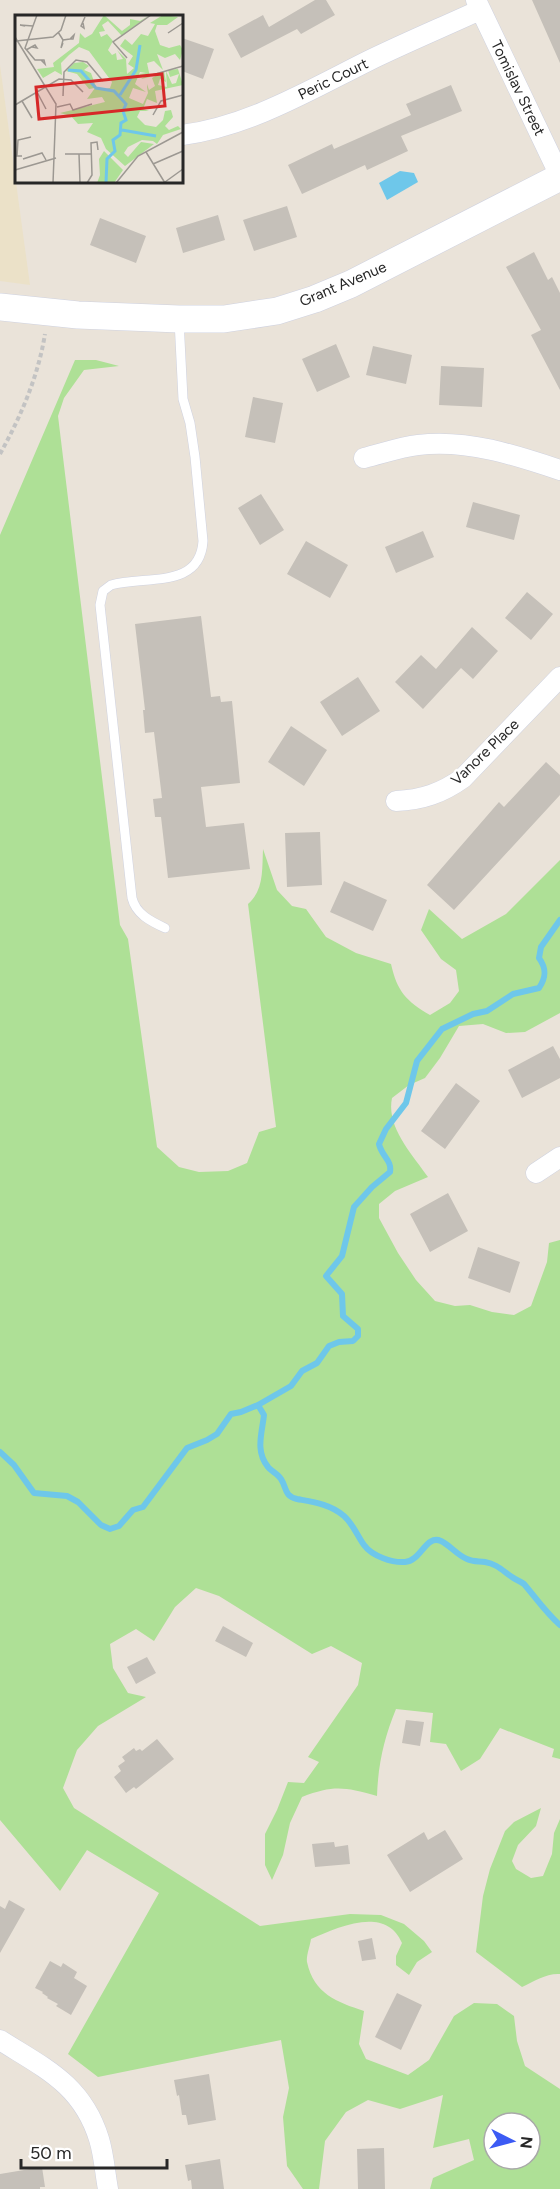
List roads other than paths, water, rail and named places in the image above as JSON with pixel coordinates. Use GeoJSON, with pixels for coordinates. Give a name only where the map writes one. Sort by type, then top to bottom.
{"type":"FeatureCollection","features":[{"type":"Feature","properties":{"kind":"street","name":"Peric Court"},"geometry":{"type":"LineString","coordinates":[[183,135],[229,125],[268,111],[478,5]]}},
{"type":"Feature","properties":{"kind":"street","name":"Tomislav Street"},"geometry":{"type":"LineString","coordinates":[[478,5],[560,176]]}},
{"type":"Feature","properties":{"kind":"street","name":"Grant Avenue"},"geometry":{"type":"LineString","coordinates":[[0,307],[49,313],[179,320],[224,319],[277,311],[315,299],[396,262],[560,176]]}},
{"type":"Feature","properties":{"kind":"street"},"geometry":{"type":"LineString","coordinates":[[364,458],[418,445],[462,446],[511,453],[560,470]]}},
{"type":"Feature","properties":{"kind":"street","name":"Vanore Place"},"geometry":{"type":"LineString","coordinates":[[396,801],[425,798],[446,790],[463,778],[560,677]]}},
{"type":"Feature","properties":{"kind":"street"},"geometry":{"type":"LineString","coordinates":[[536,1173],[560,1157]]}},
{"type":"Feature","properties":{"kind":"street"},"geometry":{"type":"LineString","coordinates":[[0,2040],[56,2076],[79,2097],[93,2120],[100,2141],[108,2189]]}},
{"type":"Feature","properties":{"kind":"lane"},"geometry":{"type":"LineString","coordinates":[[165,928],[150,921],[139,912],[132,898],[100,605],[103,591],[111,585],[174,577],[191,569],[202,552],[203,541],[195,457],[190,423],[183,399],[179,320]]}},
{"type":"Feature","properties":{"kind":"water"},"geometry":{"type":"Polygon","coordinates":[[[400,171],[414,173],[418,182],[387,200],[379,183],[400,171]]]}},
{"type":"Feature","properties":{"kind":"waterway"},"geometry":{"type":"LineString","coordinates":[[0,1452],[14,1465],[34,1493],[67,1496],[78,1502],[101,1525],[110,1529],[119,1526],[133,1510],[143,1507],[187,1448],[217,1434],[231,1414],[258,1405],[291,1386],[302,1371],[317,1363],[329,1346],[339,1342],[353,1341],[358,1336],[358,1329],[343,1316],[342,1294],[326,1276],[342,1256],[354,1207],[390,1172],[390,1164],[379,1144],[386,1129],[406,1103],[417,1061],[442,1029],[473,1014],[487,1011],[513,994],[539,988],[545,973],[539,958],[541,947],[560,920]]}},
{"type":"Feature","properties":{"kind":"waterway"},"geometry":{"type":"LineString","coordinates":[[258,1405],[264,1415],[260,1442],[264,1461],[281,1479],[290,1496],[321,1504],[339,1512],[350,1522],[368,1549],[388,1560],[411,1561],[427,1544],[436,1540],[445,1543],[467,1559],[493,1564],[524,1584],[560,1625]]}}]}
